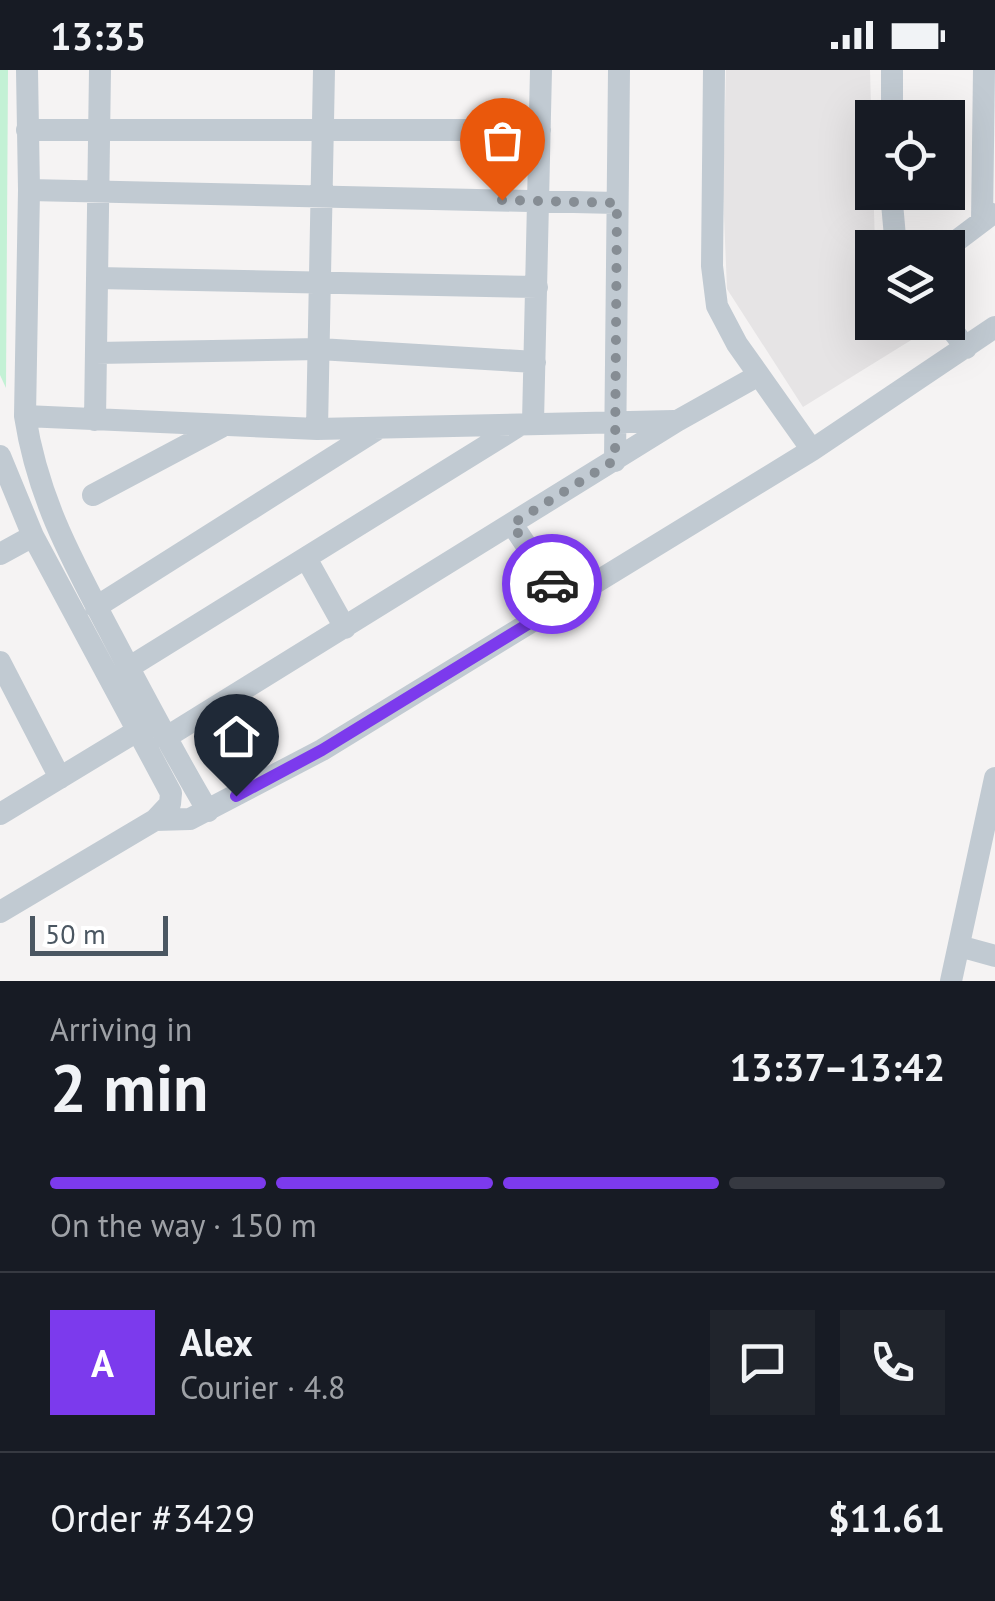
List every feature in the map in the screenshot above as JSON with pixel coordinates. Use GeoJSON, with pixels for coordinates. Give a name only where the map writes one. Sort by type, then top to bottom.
{"type":"FeatureCollection","features":[{"type":"Feature","properties":{"kind":"street"},"geometry":{"type":"LineString","coordinates":[[0,912],[155,820],[170,804],[171,792],[128,668],[54,524],[30,447],[24,416],[29,190],[27,70]]}},
{"type":"Feature","properties":{"kind":"street"},"geometry":{"type":"LineString","coordinates":[[95,420],[100,70]]}},
{"type":"Feature","properties":{"kind":"street"},"geometry":{"type":"LineString","coordinates":[[317,429],[324,70]]}},
{"type":"Feature","properties":{"kind":"street"},"geometry":{"type":"LineString","coordinates":[[529,422],[542,70]]}},
{"type":"Feature","properties":{"kind":"street"},"geometry":{"type":"LineString","coordinates":[[615,460],[619,70]]}},
{"type":"Feature","properties":{"kind":"street"},"geometry":{"type":"LineString","coordinates":[[714,70],[714,290],[724,322],[812,450]]}},
{"type":"Feature","properties":{"kind":"street"},"geometry":{"type":"LineString","coordinates":[[892,70],[892,100]]}},
{"type":"Feature","properties":{"kind":"street"},"geometry":{"type":"LineString","coordinates":[[965,235],[988,217],[984,70]]}},
{"type":"Feature","properties":{"kind":"street"},"geometry":{"type":"LineString","coordinates":[[27,130],[540,130]]}},
{"type":"Feature","properties":{"kind":"street"},"geometry":{"type":"LineString","coordinates":[[29,190],[617,203]]}},
{"type":"Feature","properties":{"kind":"street"},"geometry":{"type":"LineString","coordinates":[[97,278],[536,286]]}},
{"type":"Feature","properties":{"kind":"street"},"geometry":{"type":"LineString","coordinates":[[155,820],[174,822],[208,811],[322,750],[812,450],[995,328]]}},
{"type":"Feature","properties":{"kind":"street"},"geometry":{"type":"LineString","coordinates":[[960,340],[966,348]]}},
{"type":"Feature","properties":{"kind":"street"},"geometry":{"type":"LineString","coordinates":[[96,353],[319,349],[534,362]]}},
{"type":"Feature","properties":{"kind":"street"},"geometry":{"type":"LineString","coordinates":[[0,814],[60,778],[344,628],[677,421],[759,376]]}},
{"type":"Feature","properties":{"kind":"street"},"geometry":{"type":"LineString","coordinates":[[24,416],[317,429],[677,421]]}},
{"type":"Feature","properties":{"kind":"street"},"geometry":{"type":"LineString","coordinates":[[128,668],[529,422]]}},
{"type":"Feature","properties":{"kind":"street"},"geometry":{"type":"LineString","coordinates":[[93,495],[224,425]]}},
{"type":"Feature","properties":{"kind":"street"},"geometry":{"type":"LineString","coordinates":[[96,607],[378,429]]}},
{"type":"Feature","properties":{"kind":"street"},"geometry":{"type":"LineString","coordinates":[[30,447],[1,460],[33,536],[152,730],[208,811]]}},
{"type":"Feature","properties":{"kind":"street"},"geometry":{"type":"LineString","coordinates":[[512,524],[564,602]]}},
{"type":"Feature","properties":{"kind":"street"},"geometry":{"type":"LineString","coordinates":[[0,554],[33,536]]}},
{"type":"Feature","properties":{"kind":"street"},"geometry":{"type":"LineString","coordinates":[[306,558],[344,628]]}},
{"type":"Feature","properties":{"kind":"street"},"geometry":{"type":"LineString","coordinates":[[0,662],[60,778]]}},
{"type":"Feature","properties":{"kind":"street"},"geometry":{"type":"LineString","coordinates":[[951,981],[995,778]]}},
{"type":"Feature","properties":{"kind":"street"},"geometry":{"type":"LineString","coordinates":[[958,946],[995,956]]}},
{"type":"Feature","properties":{"kind":"shaded area"},"geometry":{"type":"Polygon","coordinates":[[[726,70],[870,70],[871,100],[855,100],[855,210],[874,210],[875,230],[855,230],[855,340],[911,340],[803,407],[727,289],[723,192],[726,70]]]}},
{"type":"Feature","properties":{"kind":"green space"},"geometry":{"type":"Polygon","coordinates":[[[0,70],[8,70],[6,388],[0,375],[0,70]]]}},
{"type":"Feature","properties":{"kind":"way so far"},"geometry":{"type":"LineString","coordinates":[[502,200],[617,203],[615,460],[512,524],[552,584]]}},
{"type":"Feature","properties":{"kind":"route"},"geometry":{"type":"LineString","coordinates":[[236,796],[322,750],[564,602],[552,584]]}}]}
